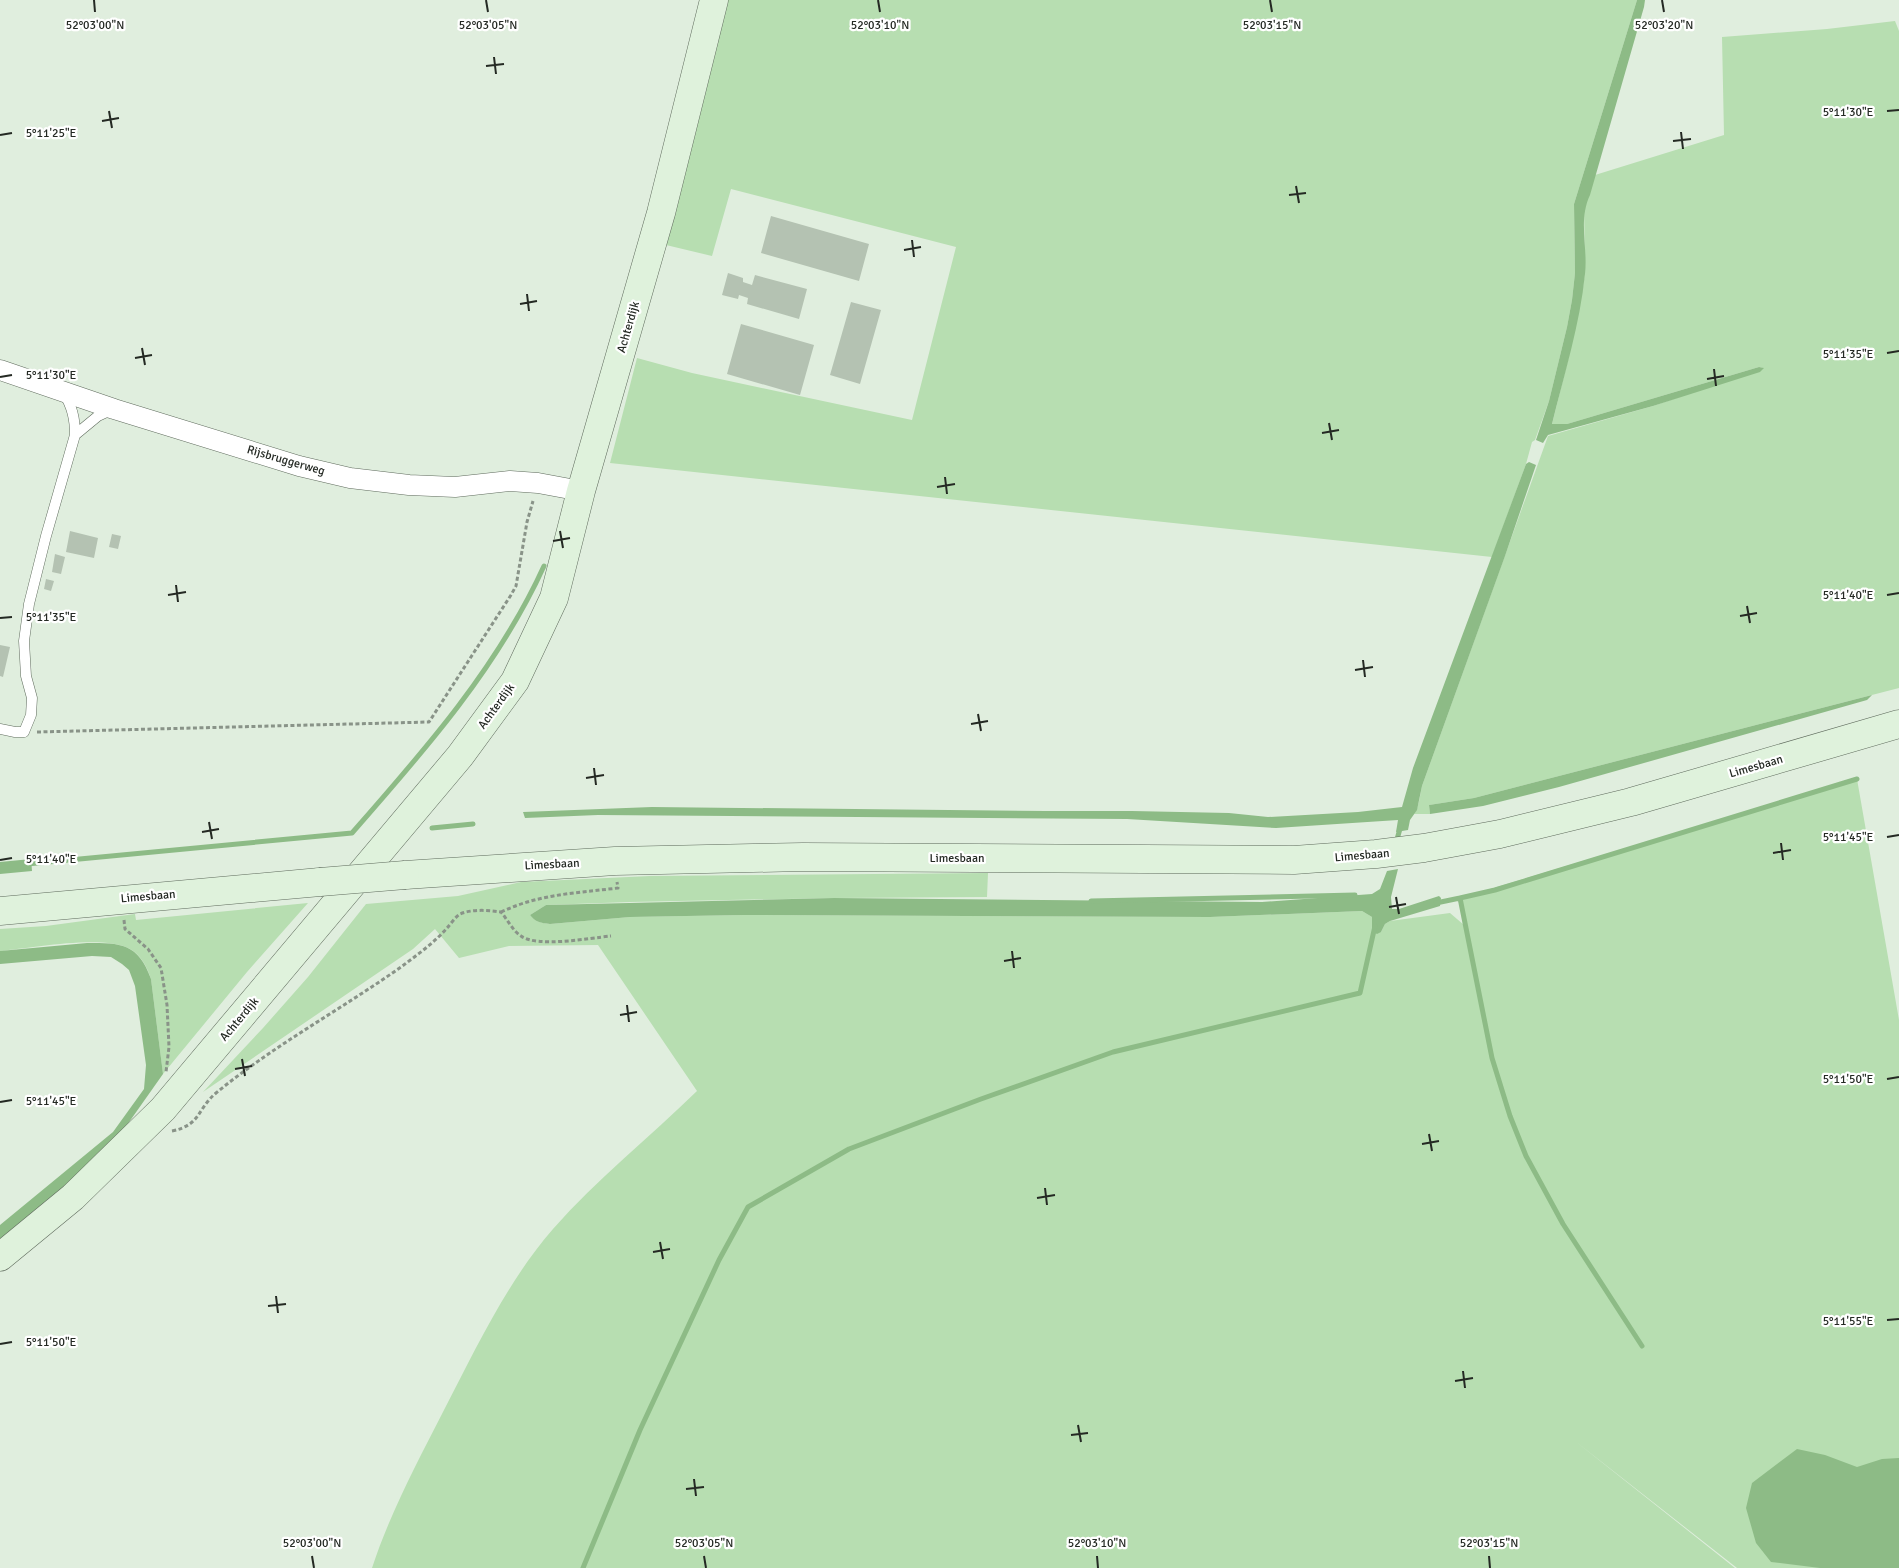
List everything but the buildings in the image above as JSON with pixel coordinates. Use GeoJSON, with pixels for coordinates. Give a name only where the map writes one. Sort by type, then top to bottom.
{"type":"FeatureCollection","features":[{"type":"Feature","properties":{"kind":"main road","name":"Achterdijk"},"geometry":{"type":"LineString","coordinates":[[0,1257],[74,1197],[162,1110],[460,756],[515,681],[554,598],[581,491],[661,214],[714,0]]}},
{"type":"Feature","properties":{"kind":"main road","name":"Limesbaan"},"geometry":{"type":"LineString","coordinates":[[0,911],[122,898],[404,875],[615,861],[803,857],[1294,860],[1376,854],[1424,848],[1500,834],[1631,802],[1899,724]]}},
{"type":"Feature","properties":{"kind":"street","name":"Rijsbruggerweg"},"geometry":{"type":"LineString","coordinates":[[0,370],[114,409],[299,466],[350,478],[446,487],[510,481],[538,483],[581,491]]}},
{"type":"Feature","properties":{"kind":"lane"},"geometry":{"type":"LineString","coordinates":[[0,730],[24,732],[31,715],[32,698],[26,676],[24,641],[29,604],[75,435],[75,419],[72,407],[63,392]]}},
{"type":"Feature","properties":{"kind":"lane"},"geometry":{"type":"LineString","coordinates":[[75,435],[98,416],[114,409]]}},
{"type":"Feature","properties":{"kind":"path"},"geometry":{"type":"LineString","coordinates":[[53,731],[429,722],[516,586],[528,522],[538,483]]}},
{"type":"Feature","properties":{"kind":"path"},"geometry":{"type":"LineString","coordinates":[[216,1093],[267,1056],[401,967],[447,928],[458,914],[490,910],[501,912],[521,902],[552,895],[618,888],[615,861]]}},
{"type":"Feature","properties":{"kind":"path"},"geometry":{"type":"LineString","coordinates":[[122,898],[125,929],[148,949],[161,968],[168,1013],[169,1047],[166,1074]]}},
{"type":"Feature","properties":{"kind":"path"},"geometry":{"type":"LineString","coordinates":[[501,912],[519,935],[528,940],[541,942],[611,936]]}},
{"type":"Feature","properties":{"kind":"shaded area"},"geometry":{"type":"Polygon","coordinates":[[[728,0],[1637,0],[1574,204],[1575,273],[1572,300],[1549,401],[1535,440],[1532,442],[1526,464],[1492,557],[610,463],[637,358],[692,373],[912,420],[956,247],[731,189],[712,256],[666,245],[728,0]]]}},
{"type":"Feature","properties":{"kind":"shaded area"},"geometry":{"type":"Polygon","coordinates":[[[1637,0],[1645,0],[1644,7],[1586,204],[1584,224],[1586,264],[1583,293],[1552,424],[1567,424],[1759,367],[1764,368],[1760,372],[1653,406],[1548,435],[1543,443],[1536,440],[1549,401],[1572,300],[1575,273],[1574,204],[1637,0]]]}},
{"type":"Feature","properties":{"kind":"shaded area"},"geometry":{"type":"Polygon","coordinates":[[[1895,21],[1899,31],[1899,688],[1474,798],[1429,805],[1430,814],[1414,814],[1422,786],[1548,436],[1653,406],[1763,368],[1759,367],[1567,424],[1552,424],[1583,287],[1585,272],[1584,207],[1595,175],[1724,135],[1722,37],[1827,29],[1895,21]]]}},
{"type":"Feature","properties":{"kind":"shaded area"},"geometry":{"type":"Polygon","coordinates":[[[1529,462],[1536,465],[1422,786],[1417,810],[1410,820],[1408,830],[1396,832],[1398,820],[1276,828],[1127,819],[598,815],[525,818],[523,812],[652,807],[1132,811],[1229,813],[1268,817],[1358,812],[1402,807],[1413,768],[1526,464],[1529,462]]]}},
{"type":"Feature","properties":{"kind":"shaded area"},"geometry":{"type":"Polygon","coordinates":[[[1872,695],[1867,700],[1559,787],[1483,806],[1430,814],[1429,805],[1474,798],[1872,695]]]}},
{"type":"Feature","properties":{"kind":"shaded area"},"geometry":{"type":"Polygon","coordinates":[[[1857,779],[1899,1020],[1899,1568],[1737,1568],[1575,1441],[1735,1568],[372,1568],[387,1527],[415,1468],[480,1339],[521,1271],[536,1249],[570,1211],[697,1091],[598,945],[509,946],[459,958],[435,929],[413,949],[203,1092],[308,977],[366,904],[458,896],[521,882],[650,876],[988,873],[987,897],[834,898],[546,905],[530,915],[536,921],[550,924],[630,917],[743,915],[1210,917],[1362,911],[1372,917],[1372,931],[1381,932],[1385,924],[1390,921],[1450,913],[1464,925],[1460,898],[1857,779]]]}},
{"type":"Feature","properties":{"kind":"shaded area"},"geometry":{"type":"Polygon","coordinates":[[[31,859],[32,871],[0,874],[0,862],[31,859]]]}},
{"type":"Feature","properties":{"kind":"shaded area"},"geometry":{"type":"Polygon","coordinates":[[[1398,869],[1391,897],[1392,909],[1399,909],[1439,896],[1441,898],[1440,906],[1390,921],[1377,934],[1372,931],[1372,917],[1362,911],[1210,917],[743,915],[630,917],[550,924],[538,922],[530,915],[546,905],[834,898],[1262,902],[1372,894],[1380,889],[1387,871],[1398,869]]]}},
{"type":"Feature","properties":{"kind":"shaded area"},"geometry":{"type":"Polygon","coordinates":[[[308,903],[247,972],[163,1074],[151,979],[143,962],[134,952],[118,945],[86,942],[0,951],[0,929],[46,926],[135,914],[136,920],[308,903]]]}},
{"type":"Feature","properties":{"kind":"shaded area"},"geometry":{"type":"Polygon","coordinates":[[[87,943],[127,947],[140,958],[146,967],[151,979],[163,1074],[115,1142],[73,1182],[0,1239],[0,1225],[113,1132],[144,1089],[146,1065],[135,986],[129,970],[111,957],[92,956],[0,964],[0,951],[87,943]]]}},
{"type":"Feature","properties":{"kind":"shaded area"},"geometry":{"type":"Polygon","coordinates":[[[1797,1449],[1825,1455],[1857,1467],[1882,1459],[1899,1458],[1899,1568],[1820,1568],[1771,1562],[1756,1543],[1746,1508],[1752,1483],[1797,1449]]]}},
{"type":"Feature","properties":{"kind":"waterway"},"geometry":{"type":"LineString","coordinates":[[27,864],[352,833],[433,739],[482,673],[526,603],[544,566]]}},
{"type":"Feature","properties":{"kind":"waterway"},"geometry":{"type":"LineString","coordinates":[[1460,898],[1495,890],[1857,779]]}},
{"type":"Feature","properties":{"kind":"waterway"},"geometry":{"type":"LineString","coordinates":[[432,828],[473,824]]}},
{"type":"Feature","properties":{"kind":"waterway"},"geometry":{"type":"LineString","coordinates":[[1396,843],[1401,825]]}},
{"type":"Feature","properties":{"kind":"waterway"},"geometry":{"type":"LineString","coordinates":[[1091,901],[1355,895]]}},
{"type":"Feature","properties":{"kind":"waterway"},"geometry":{"type":"LineString","coordinates":[[1436,903],[1460,898],[1492,1058],[1510,1116],[1526,1156],[1563,1224],[1642,1346]]}},
{"type":"Feature","properties":{"kind":"waterway"},"geometry":{"type":"LineString","coordinates":[[583,1568],[640,1430],[719,1260],[748,1207],[849,1149],[1113,1052],[1360,993],[1375,926]]}}]}
